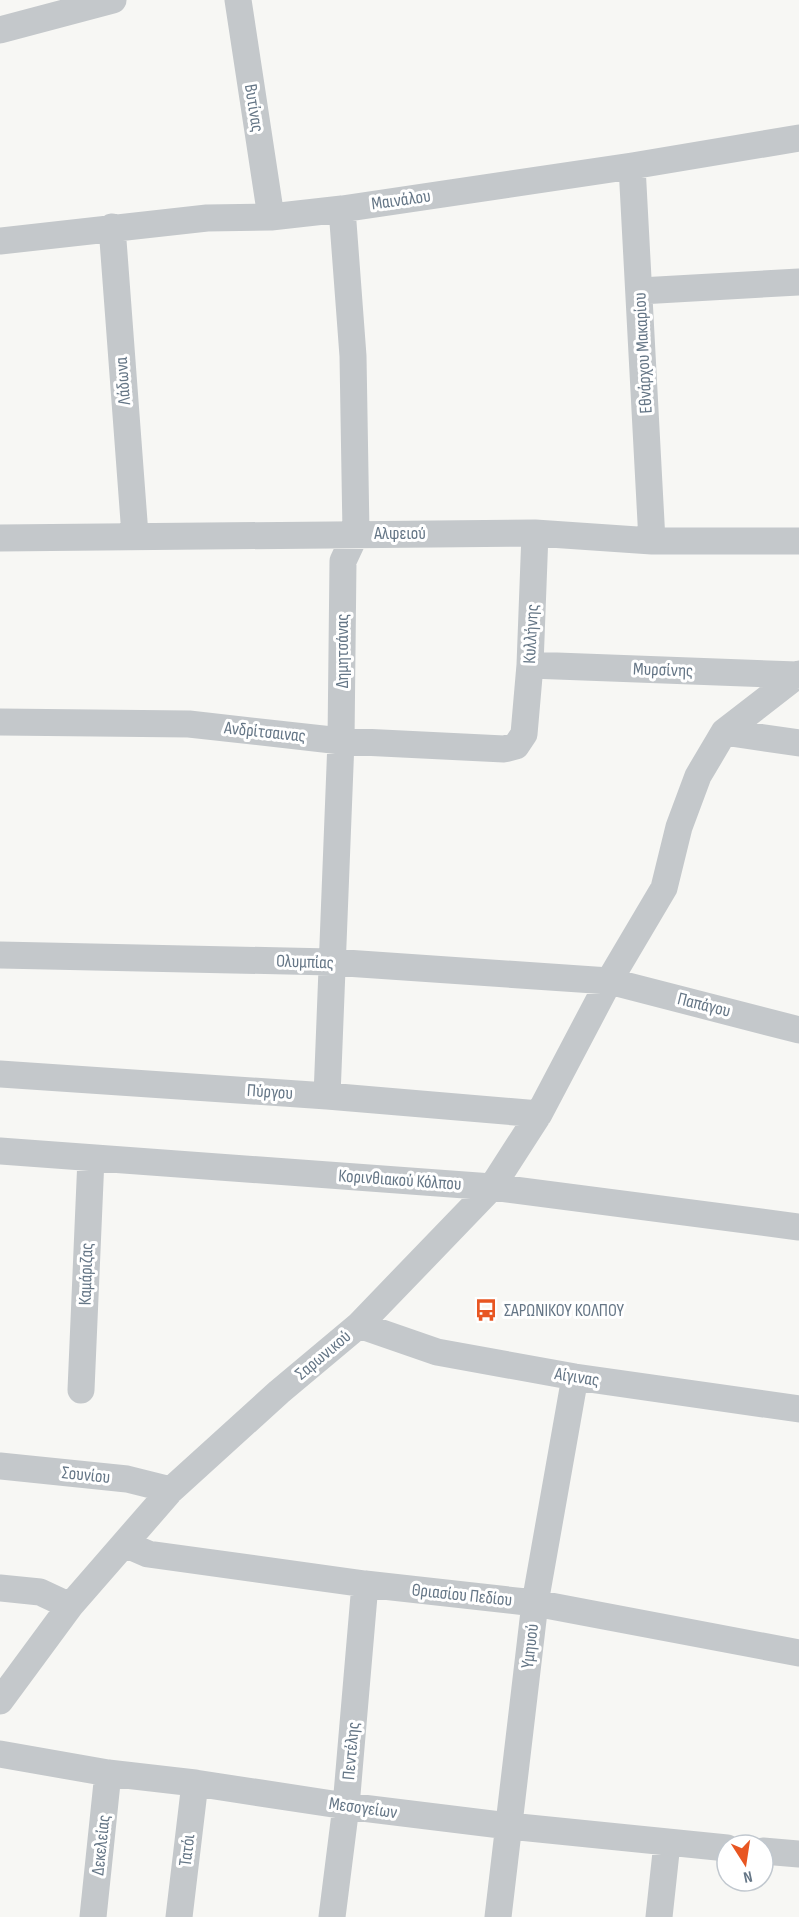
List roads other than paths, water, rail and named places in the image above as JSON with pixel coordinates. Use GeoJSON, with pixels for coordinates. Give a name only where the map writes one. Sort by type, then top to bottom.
{"type":"FeatureCollection","features":[{"type":"Feature","properties":{"kind":"street","name":"Βυτίνας"},"geometry":{"type":"LineString","coordinates":[[238,0],[270,216]]}},
{"type":"Feature","properties":{"kind":"street"},"geometry":{"type":"LineString","coordinates":[[0,30],[96,2]]}},
{"type":"Feature","properties":{"kind":"street","name":"Μαινάλου"},"geometry":{"type":"LineString","coordinates":[[0,241],[207,218],[270,216],[342,209],[632,166],[799,138]]}},
{"type":"Feature","properties":{"kind":"street","name":"Εθνάρχου Μακαρίου"},"geometry":{"type":"LineString","coordinates":[[632,166],[652,541]]}},
{"type":"Feature","properties":{"kind":"street","name":"Δημητσάνας"},"geometry":{"type":"LineString","coordinates":[[327,1096],[341,741],[343,561],[356,534],[353,356],[342,209]]}},
{"type":"Feature","properties":{"kind":"street","name":"Λάδωνα"},"geometry":{"type":"LineString","coordinates":[[112,227],[135,536]]}},
{"type":"Feature","properties":{"kind":"street"},"geometry":{"type":"LineString","coordinates":[[640,291],[799,282]]}},
{"type":"Feature","properties":{"kind":"street","name":"Αλφειού"},"geometry":{"type":"LineString","coordinates":[[0,538],[535,533],[652,541],[799,541]]}},
{"type":"Feature","properties":{"kind":"street","name":"Κυλλήνης"},"geometry":{"type":"LineString","coordinates":[[524,734],[530,665],[535,533]]}},
{"type":"Feature","properties":{"kind":"street","name":"Μυρσίνης"},"geometry":{"type":"LineString","coordinates":[[530,665],[798,674]]}},
{"type":"Feature","properties":{"kind":"street"},"geometry":{"type":"LineString","coordinates":[[724,732],[798,674]]}},
{"type":"Feature","properties":{"kind":"street","name":"Ανδρίτσαινας"},"geometry":{"type":"LineString","coordinates":[[0,722],[189,724],[341,741],[504,749],[516,746],[524,734]]}},
{"type":"Feature","properties":{"kind":"street"},"geometry":{"type":"LineString","coordinates":[[724,732],[799,743]]}},
{"type":"Feature","properties":{"kind":"street","name":"Σαρωνικού"},"geometry":{"type":"LineString","coordinates":[[0,1701],[70,1606],[171,1490],[279,1392],[359,1325],[492,1187],[539,1114],[609,981],[664,888],[679,827],[698,776],[724,732]]}},
{"type":"Feature","properties":{"kind":"street","name":"Ολυμπίας"},"geometry":{"type":"LineString","coordinates":[[0,955],[331,962],[609,981]]}},
{"type":"Feature","properties":{"kind":"street","name":"Παπάγου"},"geometry":{"type":"LineString","coordinates":[[609,981],[799,1030]]}},
{"type":"Feature","properties":{"kind":"street","name":"Πύργου"},"geometry":{"type":"LineString","coordinates":[[0,1074],[327,1096],[539,1114]]}},
{"type":"Feature","properties":{"kind":"street","name":"Κορινθιακού Κόλπου"},"geometry":{"type":"LineString","coordinates":[[0,1151],[492,1187],[799,1227]]}},
{"type":"Feature","properties":{"kind":"street","name":"Καμάριζας"},"geometry":{"type":"LineString","coordinates":[[81,1390],[91,1158]]}},
{"type":"Feature","properties":{"kind":"street","name":"Αίγινας"},"geometry":{"type":"LineString","coordinates":[[359,1325],[437,1352],[575,1377],[799,1409]]}},
{"type":"Feature","properties":{"kind":"street","name":"Υμηυού"},"geometry":{"type":"LineString","coordinates":[[498,1917],[535,1603],[575,1377]]}},
{"type":"Feature","properties":{"kind":"street","name":"Σουνίου"},"geometry":{"type":"LineString","coordinates":[[0,1466],[127,1479],[171,1490]]}},
{"type":"Feature","properties":{"kind":"street","name":"Θριασίου Πεδίου"},"geometry":{"type":"LineString","coordinates":[[125,1544],[148,1554],[365,1584],[535,1603],[799,1653]]}},
{"type":"Feature","properties":{"kind":"street","name":"Πεντέλης"},"geometry":{"type":"LineString","coordinates":[[333,1917],[346,1806],[365,1584]]}},
{"type":"Feature","properties":{"kind":"street"},"geometry":{"type":"LineString","coordinates":[[0,1588],[40,1592],[70,1606]]}},
{"type":"Feature","properties":{"kind":"street","name":"Μεσογείων"},"geometry":{"type":"LineString","coordinates":[[0,1754],[108,1773],[195,1783],[346,1806],[509,1826],[715,1847]]}},
{"type":"Feature","properties":{"kind":"street","name":"Δεκελείας"},"geometry":{"type":"LineString","coordinates":[[93,1917],[108,1773]]}},
{"type":"Feature","properties":{"kind":"street","name":"Τατόι"},"geometry":{"type":"LineString","coordinates":[[179,1917],[195,1783]]}},
{"type":"Feature","properties":{"kind":"street"},"geometry":{"type":"LineString","coordinates":[[659,1917],[667,1843]]}},
{"type":"Feature","properties":{"kind":"street"},"geometry":{"type":"LineString","coordinates":[[775,1852],[799,1854]]}},
{"type":"Feature","properties":{"kind":"place","name":"ΣΑΡΩΝΙΚΟΥ ΚΟΛΠΟΥ"},"geometry":{"type":"Point","coordinates":[486,1310]}}]}
